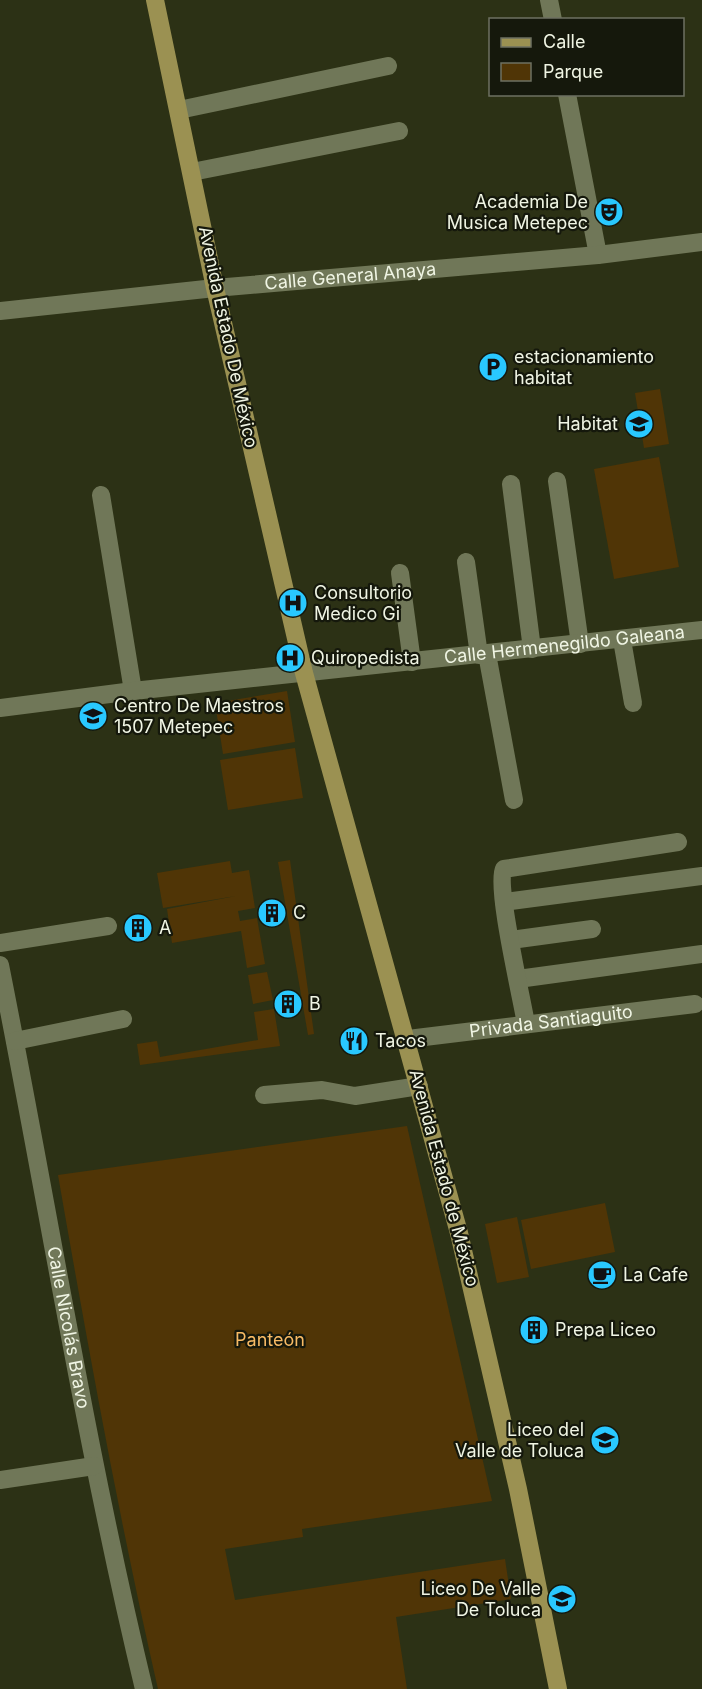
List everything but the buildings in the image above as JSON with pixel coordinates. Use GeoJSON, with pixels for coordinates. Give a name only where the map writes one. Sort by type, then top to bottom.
{"type":"FeatureCollection","features":[{"type":"Feature","properties":{"kind":"main road","name":"Avenida Estado De México"},"geometry":{"type":"LineString","coordinates":[[155,0],[215,288],[304,673]]}},
{"type":"Feature","properties":{"kind":"main road","name":"Avenida Estado de México"},"geometry":{"type":"LineString","coordinates":[[304,673],[408,1039],[459,1233],[505,1428],[558,1689]]}},
{"type":"Feature","properties":{"kind":"street"},"geometry":{"type":"LineString","coordinates":[[549,0],[553,18]]}},
{"type":"Feature","properties":{"kind":"street"},"geometry":{"type":"LineString","coordinates":[[179,110],[388,66]]}},
{"type":"Feature","properties":{"kind":"street"},"geometry":{"type":"LineString","coordinates":[[567,96],[598,255]]}},
{"type":"Feature","properties":{"kind":"street"},"geometry":{"type":"LineString","coordinates":[[192,172],[399,131]]}},
{"type":"Feature","properties":{"kind":"street","name":"Calle General Anaya"},"geometry":{"type":"LineString","coordinates":[[0,311],[215,288],[598,255],[702,242]]}},
{"type":"Feature","properties":{"kind":"street"},"geometry":{"type":"LineString","coordinates":[[557,481],[580,644]]}},
{"type":"Feature","properties":{"kind":"street"},"geometry":{"type":"LineString","coordinates":[[511,484],[532,649]]}},
{"type":"Feature","properties":{"kind":"street"},"geometry":{"type":"LineString","coordinates":[[101,495],[133,691]]}},
{"type":"Feature","properties":{"kind":"street"},"geometry":{"type":"LineString","coordinates":[[466,562],[514,800]]}},
{"type":"Feature","properties":{"kind":"street"},"geometry":{"type":"LineString","coordinates":[[400,573],[412,662]]}},
{"type":"Feature","properties":{"kind":"street","name":"Calle Hermenegildo Galeana"},"geometry":{"type":"LineString","coordinates":[[0,708],[133,691],[702,630]]}},
{"type":"Feature","properties":{"kind":"street"},"geometry":{"type":"LineString","coordinates":[[622,640],[633,703]]}},
{"type":"Feature","properties":{"kind":"street"},"geometry":{"type":"LineString","coordinates":[[526,1024],[504,902],[501,878],[504,869],[509,866],[678,842]]}},
{"type":"Feature","properties":{"kind":"street"},"geometry":{"type":"LineString","coordinates":[[504,902],[702,876]]}},
{"type":"Feature","properties":{"kind":"street"},"geometry":{"type":"LineString","coordinates":[[0,943],[108,926]]}},
{"type":"Feature","properties":{"kind":"street"},"geometry":{"type":"LineString","coordinates":[[511,940],[592,929]]}},
{"type":"Feature","properties":{"kind":"street"},"geometry":{"type":"LineString","coordinates":[[518,979],[702,954]]}},
{"type":"Feature","properties":{"kind":"street","name":"Calle Nicolás Bravo"},"geometry":{"type":"LineString","coordinates":[[0,964],[94,1466],[115,1569],[144,1689]]}},
{"type":"Feature","properties":{"kind":"street","name":"Privada Santiaguito"},"geometry":{"type":"LineString","coordinates":[[408,1039],[695,1004]]}},
{"type":"Feature","properties":{"kind":"street"},"geometry":{"type":"LineString","coordinates":[[15,1041],[123,1019]]}},
{"type":"Feature","properties":{"kind":"street"},"geometry":{"type":"LineString","coordinates":[[264,1095],[322,1090],[355,1096],[419,1086]]}},
{"type":"Feature","properties":{"kind":"street"},"geometry":{"type":"LineString","coordinates":[[0,1480],[94,1466]]}},
{"type":"Feature","properties":{"kind":"green space"},"geometry":{"type":"Polygon","coordinates":[[[660,389],[669,444],[644,448],[635,393],[660,389]]]}},
{"type":"Feature","properties":{"kind":"green space"},"geometry":{"type":"Polygon","coordinates":[[[659,457],[679,567],[614,579],[594,469],[659,457]]]}},
{"type":"Feature","properties":{"kind":"green space"},"geometry":{"type":"Polygon","coordinates":[[[287,691],[295,742],[223,754],[215,703],[287,691]]]}},
{"type":"Feature","properties":{"kind":"green space"},"geometry":{"type":"Polygon","coordinates":[[[295,748],[303,798],[228,810],[220,760],[295,748]]]}},
{"type":"Feature","properties":{"kind":"green space"},"geometry":{"type":"Polygon","coordinates":[[[290,860],[314,1034],[308,1035],[278,862],[290,860]]]}},
{"type":"Feature","properties":{"kind":"green space"},"geometry":{"type":"Polygon","coordinates":[[[230,861],[232,873],[249,870],[255,908],[238,911],[240,921],[257,918],[265,964],[247,968],[241,931],[172,943],[167,909],[236,896],[163,908],[157,873],[230,861]]]}},
{"type":"Feature","properties":{"kind":"green space"},"geometry":{"type":"Polygon","coordinates":[[[267,972],[273,1000],[253,1004],[248,975],[267,972]]]}},
{"type":"Feature","properties":{"kind":"green space"},"geometry":{"type":"Polygon","coordinates":[[[274,1009],[280,1046],[140,1065],[137,1044],[157,1041],[160,1057],[258,1040],[254,1012],[274,1009]]]}},
{"type":"Feature","properties":{"kind":"green space","name":"Panteón"},"geometry":{"type":"Polygon","coordinates":[[[407,1126],[492,1501],[302,1529],[303,1537],[225,1549],[235,1600],[505,1559],[511,1599],[396,1617],[407,1689],[158,1689],[105,1433],[58,1175],[407,1126]]]}},
{"type":"Feature","properties":{"kind":"green space"},"geometry":{"type":"Polygon","coordinates":[[[605,1203],[615,1252],[531,1269],[521,1220],[605,1203]]]}},
{"type":"Feature","properties":{"kind":"green space"},"geometry":{"type":"Polygon","coordinates":[[[517,1217],[529,1277],[497,1283],[485,1224],[517,1217]]]}},
{"type":"Feature","properties":{"kind":"place","name":"Academia De Musica Metepec"},"geometry":{"type":"Point","coordinates":[609,212]}},
{"type":"Feature","properties":{"kind":"place","name":"estacionamiento habitat"},"geometry":{"type":"Point","coordinates":[493,367]}},
{"type":"Feature","properties":{"kind":"place","name":"Habitat"},"geometry":{"type":"Point","coordinates":[639,424]}},
{"type":"Feature","properties":{"kind":"place","name":"Consultorio Medico Gi"},"geometry":{"type":"Point","coordinates":[293,603]}},
{"type":"Feature","properties":{"kind":"place","name":"Quiropedista"},"geometry":{"type":"Point","coordinates":[290,658]}},
{"type":"Feature","properties":{"kind":"place","name":"Centro De Maestros 1507 Metepec"},"geometry":{"type":"Point","coordinates":[93,716]}},
{"type":"Feature","properties":{"kind":"place","name":"C"},"geometry":{"type":"Point","coordinates":[272,913]}},
{"type":"Feature","properties":{"kind":"place","name":"A"},"geometry":{"type":"Point","coordinates":[138,928]}},
{"type":"Feature","properties":{"kind":"place","name":"B"},"geometry":{"type":"Point","coordinates":[288,1004]}},
{"type":"Feature","properties":{"kind":"place","name":"Tacos"},"geometry":{"type":"Point","coordinates":[354,1041]}},
{"type":"Feature","properties":{"kind":"place","name":"La Cafe"},"geometry":{"type":"Point","coordinates":[602,1275]}},
{"type":"Feature","properties":{"kind":"place","name":"Prepa Liceo"},"geometry":{"type":"Point","coordinates":[534,1330]}},
{"type":"Feature","properties":{"kind":"place","name":"Liceo del Valle de Toluca"},"geometry":{"type":"Point","coordinates":[605,1440]}},
{"type":"Feature","properties":{"kind":"place","name":"Liceo De Valle De Toluca"},"geometry":{"type":"Point","coordinates":[562,1599]}}]}
